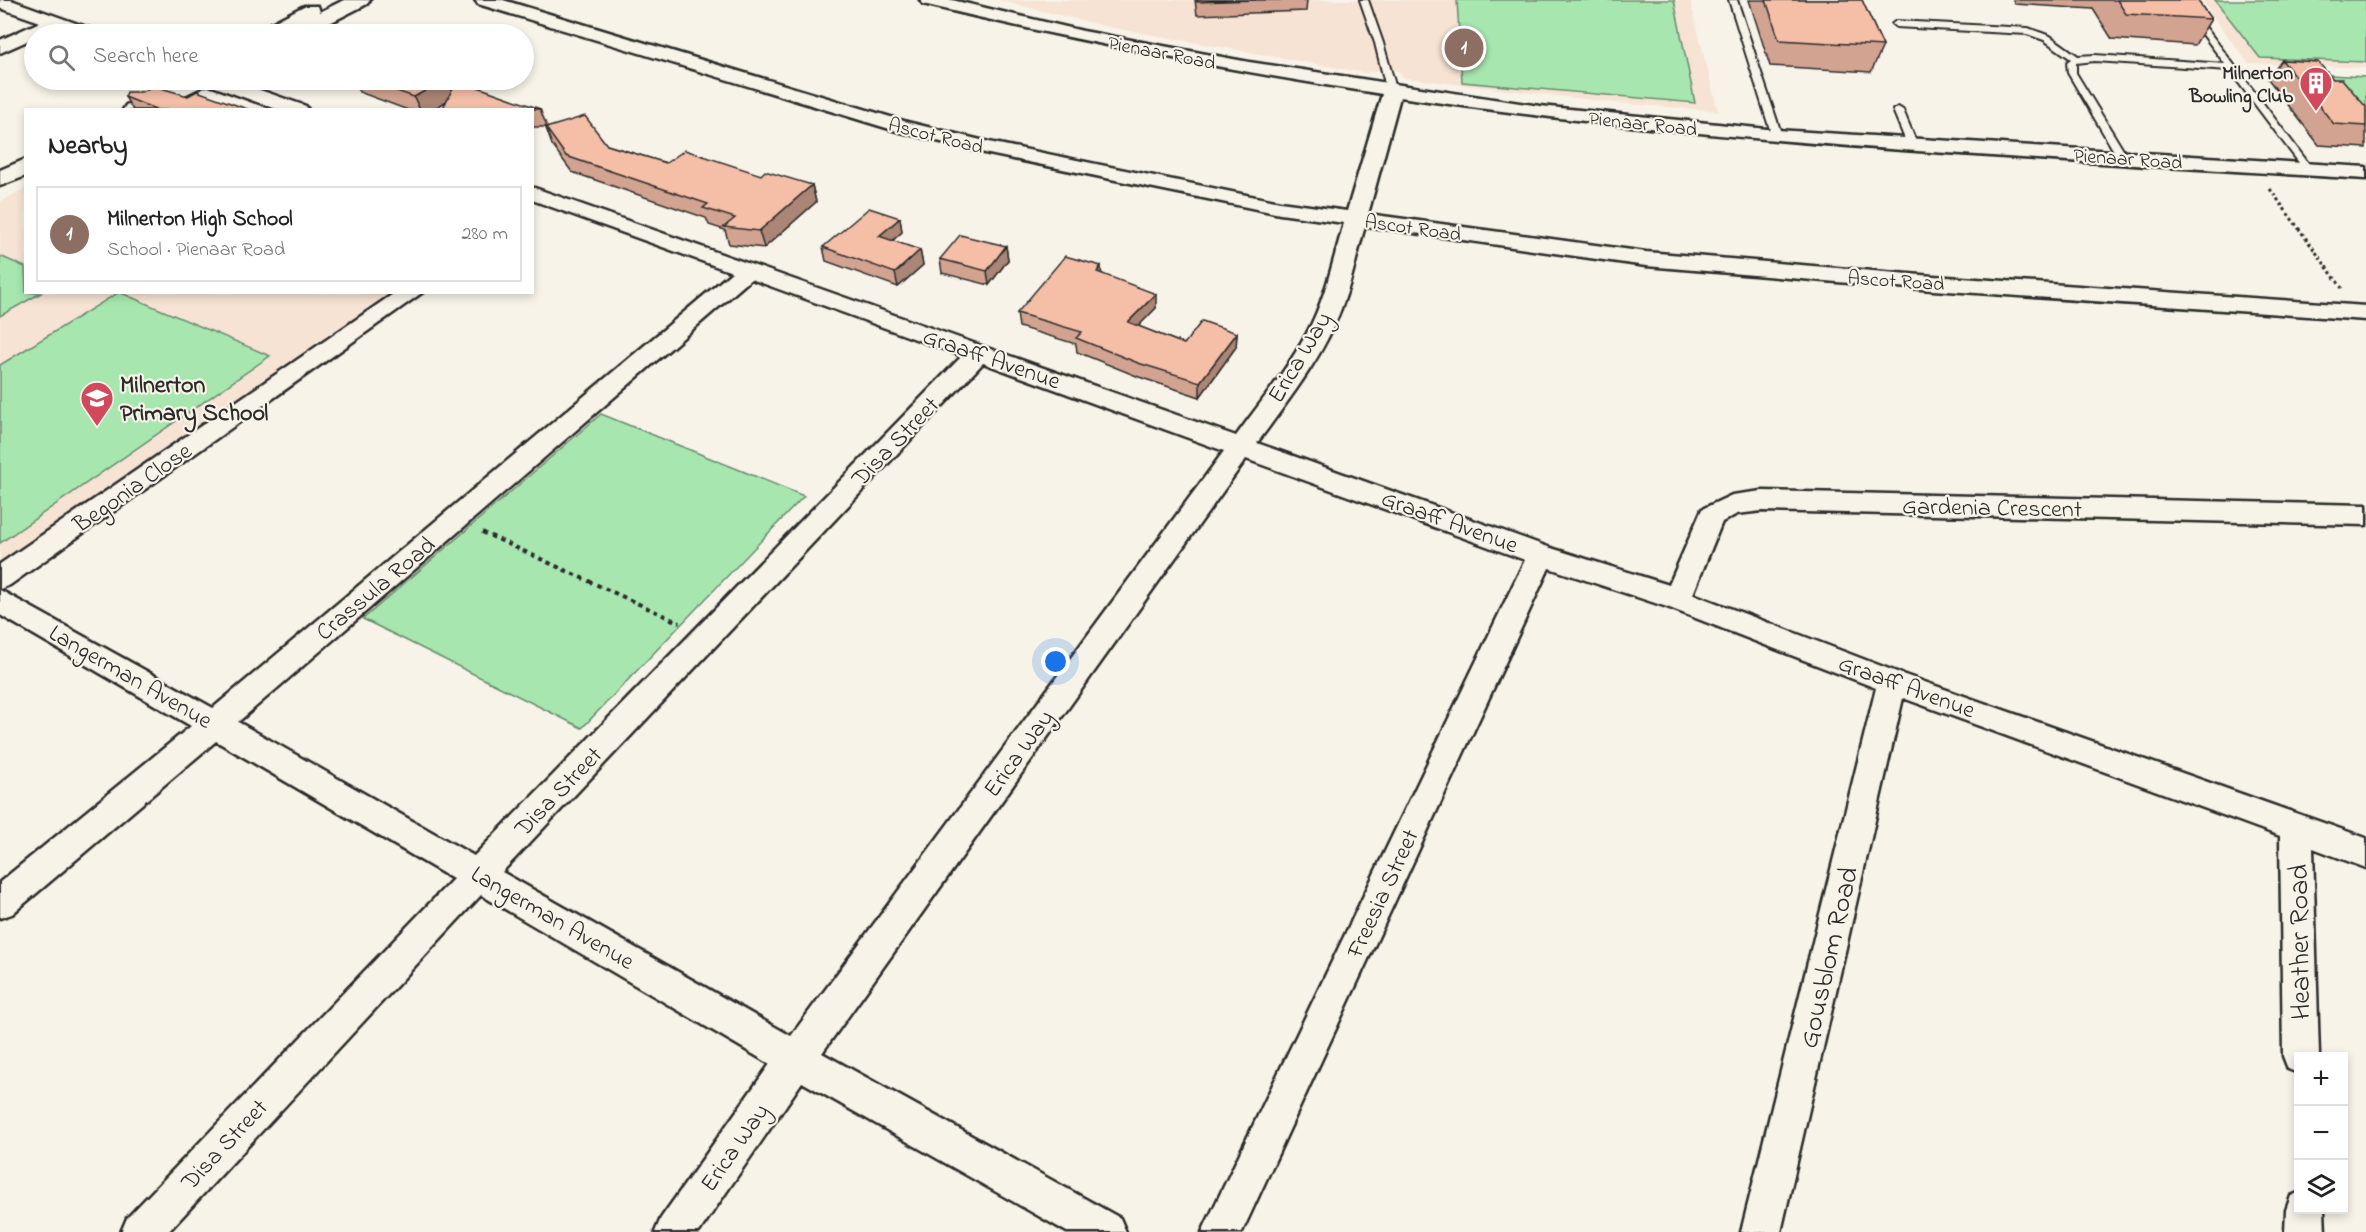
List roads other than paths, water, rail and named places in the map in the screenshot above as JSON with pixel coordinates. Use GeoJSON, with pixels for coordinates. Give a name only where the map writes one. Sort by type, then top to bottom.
{"type":"FeatureCollection","features":[{"type":"Feature","properties":{"kind":"street"},"geometry":{"type":"LineString","coordinates":[[284,24],[331,0]]}},
{"type":"Feature","properties":{"kind":"street"},"geometry":{"type":"LineString","coordinates":[[313,24],[360,0]]}},
{"type":"Feature","properties":{"kind":"street","name":"Ascot Road"},"geometry":{"type":"LineString","coordinates":[[484,0],[900,126],[989,148],[1193,191],[1356,219],[1646,259],[1758,270],[2363,313]]}},
{"type":"Feature","properties":{"kind":"street","name":"Pienaar Road"},"geometry":{"type":"LineString","coordinates":[[929,0],[1083,36],[1249,69],[1392,92],[1540,112],[1777,136],[2366,173]]}},
{"type":"Feature","properties":{"kind":"street"},"geometry":{"type":"LineString","coordinates":[[0,2],[61,24]]}},
{"type":"Feature","properties":{"kind":"street"},"geometry":{"type":"LineString","coordinates":[[51,24],[55,22]]}},
{"type":"Feature","properties":{"kind":"street"},"geometry":{"type":"LineString","coordinates":[[0,47],[24,36]]}},
{"type":"Feature","properties":{"kind":"street"},"geometry":{"type":"LineString","coordinates":[[138,108],[172,90]]}},
{"type":"Feature","properties":{"kind":"street"},"geometry":{"type":"LineString","coordinates":[[242,90],[293,108]]}},
{"type":"Feature","properties":{"kind":"street","name":"Erica Way"},"geometry":{"type":"LineString","coordinates":[[675,1232],[796,1059],[1289,381],[1319,333],[1331,306],[1392,92]]}},
{"type":"Feature","properties":{"kind":"street"},"geometry":{"type":"LineString","coordinates":[[0,179],[24,167]]}},
{"type":"Feature","properties":{"kind":"street","name":"Graaff Avenue"},"geometry":{"type":"LineString","coordinates":[[537,200],[979,353],[1541,555],[1677,599],[1892,682],[2366,853]]}},
{"type":"Feature","properties":{"kind":"street","name":"Crassula Road"},"geometry":{"type":"LineString","coordinates":[[0,903],[215,724],[747,271]]}},
{"type":"Feature","properties":{"kind":"street","name":"Begonia Close"},"geometry":{"type":"LineString","coordinates":[[0,578],[409,294]]}},
{"type":"Feature","properties":{"kind":"street","name":"Disa Street"},"geometry":{"type":"LineString","coordinates":[[141,1232],[479,874],[979,353]]}},
{"type":"Feature","properties":{"kind":"street","name":"Gardenia Crescent"},"geometry":{"type":"LineString","coordinates":[[1677,599],[1711,516],[1732,505],[1762,501],[2366,515]]}},
{"type":"Feature","properties":{"kind":"street","name":"Freesia Street"},"geometry":{"type":"LineString","coordinates":[[1222,1232],[1541,555]]}},
{"type":"Feature","properties":{"kind":"street","name":"Langerman Avenue"},"geometry":{"type":"LineString","coordinates":[[0,601],[479,874],[796,1059],[1106,1232]]}},
{"type":"Feature","properties":{"kind":"street","name":"Gousblom Road"},"geometry":{"type":"LineString","coordinates":[[1761,1232],[1892,682]]}},
{"type":"Feature","properties":{"kind":"street","name":"Heather Road"},"geometry":{"type":"LineString","coordinates":[[2296,828],[2301,1052]]}},
{"type":"Feature","properties":{"kind":"street"},"geometry":{"type":"LineString","coordinates":[[2305,1214],[2305,1232]]}},
{"type":"Feature","properties":{"kind":"lane"},"geometry":{"type":"LineString","coordinates":[[1364,0],[1382,51],[1392,92]]}},
{"type":"Feature","properties":{"kind":"lane"},"geometry":{"type":"LineString","coordinates":[[1733,0],[1777,136]]}},
{"type":"Feature","properties":{"kind":"lane"},"geometry":{"type":"LineString","coordinates":[[2181,0],[2309,170]]}},
{"type":"Feature","properties":{"kind":"lane"},"geometry":{"type":"LineString","coordinates":[[1896,24],[2028,31],[2047,38],[2076,59],[2231,67]]}},
{"type":"Feature","properties":{"kind":"lane"},"geometry":{"type":"LineString","coordinates":[[2076,59],[2070,66],[2072,73],[2123,158]]}},
{"type":"Feature","properties":{"kind":"lane"},"geometry":{"type":"LineString","coordinates":[[1898,110],[1912,144]]}},
{"type":"Feature","properties":{"kind":"place","name":"Milnerton High School"},"geometry":{"type":"Point","coordinates":[1464,48]}},
{"type":"Feature","properties":{"kind":"place","name":"Milnerton Bowling Club"},"geometry":{"type":"Point","coordinates":[2316,112]}},
{"type":"Feature","properties":{"kind":"place","name":"Milnerton Primary School"},"geometry":{"type":"Point","coordinates":[97,427]}}]}
